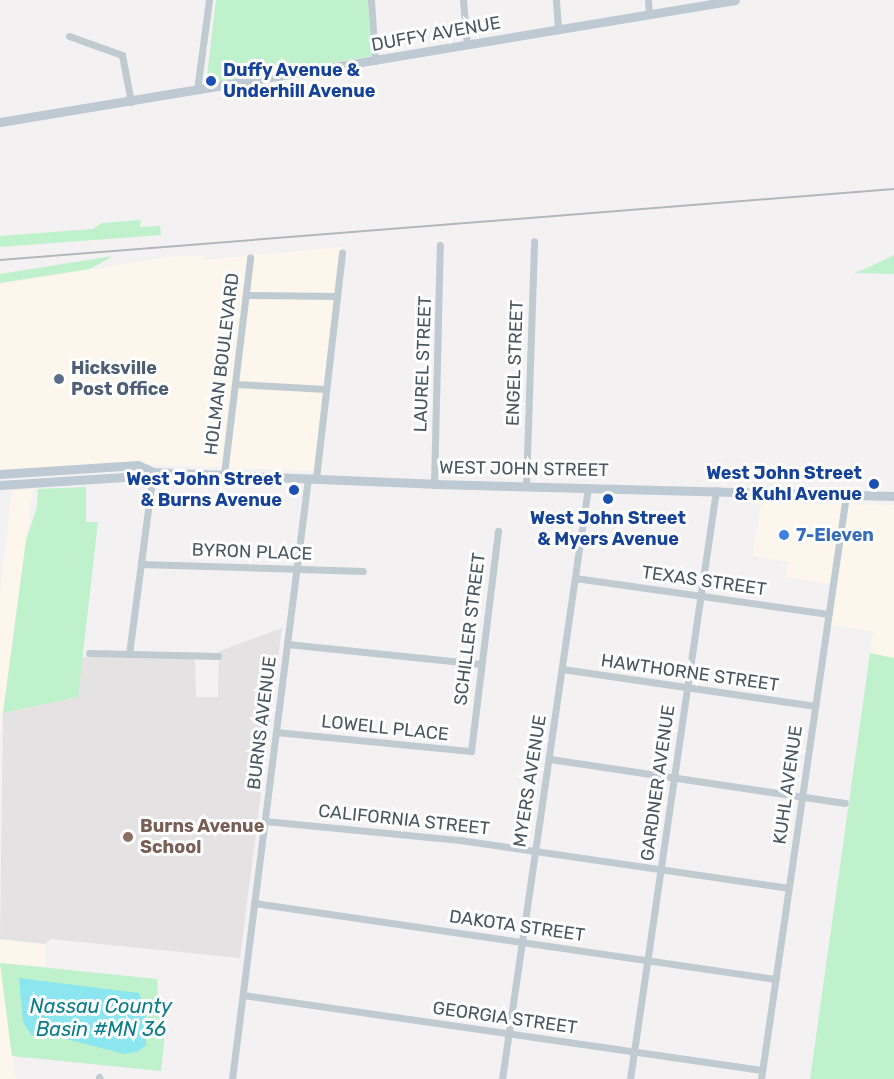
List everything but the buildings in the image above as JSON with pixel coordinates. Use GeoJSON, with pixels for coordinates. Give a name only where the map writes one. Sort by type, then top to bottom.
{"type":"FeatureCollection","features":[{"type":"Feature","properties":{"kind":"main road","name":"DUFFY AVENUE"},"geometry":{"type":"LineString","coordinates":[[0,122],[735,0]]}},
{"type":"Feature","properties":{"kind":"main road","name":"WEST JOHN STREET"},"geometry":{"type":"LineString","coordinates":[[0,474],[138,465],[153,472]]}},
{"type":"Feature","properties":{"kind":"main road"},"geometry":{"type":"LineString","coordinates":[[90,479],[97,467]]}},
{"type":"Feature","properties":{"kind":"main road","name":"WEST JOHN STREET"},"geometry":{"type":"LineString","coordinates":[[0,485],[140,476],[153,472],[434,484],[894,496]]}},
{"type":"Feature","properties":{"kind":"street"},"geometry":{"type":"LineString","coordinates":[[197,90],[208,0]]}},
{"type":"Feature","properties":{"kind":"street"},"geometry":{"type":"LineString","coordinates":[[371,0],[375,61]]}},
{"type":"Feature","properties":{"kind":"street"},"geometry":{"type":"LineString","coordinates":[[463,0],[467,45]]}},
{"type":"Feature","properties":{"kind":"street"},"geometry":{"type":"LineString","coordinates":[[555,0],[558,30]]}},
{"type":"Feature","properties":{"kind":"street"},"geometry":{"type":"LineString","coordinates":[[648,0],[649,15]]}},
{"type":"Feature","properties":{"kind":"street"},"geometry":{"type":"LineString","coordinates":[[69,36],[122,55],[130,102]]}},
{"type":"Feature","properties":{"kind":"street","name":"ENGEL STREET"},"geometry":{"type":"LineString","coordinates":[[526,486],[534,241]]}},
{"type":"Feature","properties":{"kind":"street","name":"LAUREL STREET"},"geometry":{"type":"LineString","coordinates":[[434,484],[440,245]]}},
{"type":"Feature","properties":{"kind":"street","name":"BURNS AVENUE"},"geometry":{"type":"LineString","coordinates":[[232,1079],[287,644],[326,389],[342,252]]}},
{"type":"Feature","properties":{"kind":"street","name":"HOLMAN BOULEVARD"},"geometry":{"type":"LineString","coordinates":[[224,474],[250,258]]}},
{"type":"Feature","properties":{"kind":"street"},"geometry":{"type":"LineString","coordinates":[[246,295],[337,296]]}},
{"type":"Feature","properties":{"kind":"street"},"geometry":{"type":"LineString","coordinates":[[235,384],[326,389]]}},
{"type":"Feature","properties":{"kind":"street"},"geometry":{"type":"LineString","coordinates":[[129,654],[153,472]]}},
{"type":"Feature","properties":{"kind":"street","name":"MYERS AVENUE"},"geometry":{"type":"LineString","coordinates":[[502,1079],[588,487]]}},
{"type":"Feature","properties":{"kind":"street","name":"GARDNER AVENUE"},"geometry":{"type":"LineString","coordinates":[[630,1079],[716,490]]}},
{"type":"Feature","properties":{"kind":"street","name":"KUHL AVENUE"},"geometry":{"type":"LineString","coordinates":[[761,1079],[846,495]]}},
{"type":"Feature","properties":{"kind":"street","name":"SCHILLER STREET"},"geometry":{"type":"LineString","coordinates":[[473,731],[498,531]]}},
{"type":"Feature","properties":{"kind":"street","name":"BYRON PLACE"},"geometry":{"type":"LineString","coordinates":[[141,564],[363,571]]}},
{"type":"Feature","properties":{"kind":"street","name":"TEXAS STREET"},"geometry":{"type":"LineString","coordinates":[[575,578],[828,615]]}},
{"type":"Feature","properties":{"kind":"street"},"geometry":{"type":"LineString","coordinates":[[287,644],[481,664]]}},
{"type":"Feature","properties":{"kind":"street"},"geometry":{"type":"LineString","coordinates":[[89,653],[218,656]]}},
{"type":"Feature","properties":{"kind":"street","name":"HAWTHORNE STREET"},"geometry":{"type":"LineString","coordinates":[[562,669],[815,706]]}},
{"type":"Feature","properties":{"kind":"street","name":"LOWELL PLACE"},"geometry":{"type":"LineString","coordinates":[[276,732],[471,751],[473,731]]}},
{"type":"Feature","properties":{"kind":"street"},"geometry":{"type":"LineString","coordinates":[[550,759],[845,803]]}},
{"type":"Feature","properties":{"kind":"street","name":"CALIFORNIA STREET"},"geometry":{"type":"LineString","coordinates":[[265,821],[460,840],[788,888]]}},
{"type":"Feature","properties":{"kind":"street","name":"DAKOTA STREET"},"geometry":{"type":"LineString","coordinates":[[254,903],[775,979]]}},
{"type":"Feature","properties":{"kind":"street","name":"GEORGIA STREET"},"geometry":{"type":"LineString","coordinates":[[243,995],[762,1070]]}},
{"type":"Feature","properties":{"kind":"shaded area"},"geometry":{"type":"Polygon","coordinates":[[[342,247],[321,471],[109,463],[0,471],[0,284],[169,257],[203,255],[204,260],[342,247]]]}},
{"type":"Feature","properties":{"kind":"shaded area"},"geometry":{"type":"Polygon","coordinates":[[[33,489],[0,735],[0,597],[12,491],[33,489]]]}},
{"type":"Feature","properties":{"kind":"shaded area"},"geometry":{"type":"Polygon","coordinates":[[[761,503],[894,505],[894,658],[870,653],[873,631],[829,625],[835,585],[786,577],[788,562],[753,556],[761,503]]]}},
{"type":"Feature","properties":{"kind":"shaded area","name":"Burns Avenue School"},"geometry":{"type":"Polygon","coordinates":[[[282,628],[240,958],[51,939],[45,944],[0,939],[3,713],[77,697],[82,657],[195,659],[196,697],[218,697],[219,651],[282,628]]]}},
{"type":"Feature","properties":{"kind":"shaded area"},"geometry":{"type":"Polygon","coordinates":[[[0,939],[45,944],[45,966],[0,963],[0,939]]]}},
{"type":"Feature","properties":{"kind":"shaded area"},"geometry":{"type":"Polygon","coordinates":[[[0,967],[12,1056],[16,1079],[0,1079],[0,967]]]}},
{"type":"Feature","properties":{"kind":"green space"},"geometry":{"type":"Polygon","coordinates":[[[216,0],[368,0],[371,56],[206,84],[216,0]]]}},
{"type":"Feature","properties":{"kind":"green space"},"geometry":{"type":"Polygon","coordinates":[[[141,220],[140,227],[160,226],[161,235],[0,247],[0,236],[93,229],[102,223],[141,220]]]}},
{"type":"Feature","properties":{"kind":"green space"},"geometry":{"type":"Polygon","coordinates":[[[894,255],[894,274],[854,273],[865,269],[894,255]]]}},
{"type":"Feature","properties":{"kind":"green space"},"geometry":{"type":"Polygon","coordinates":[[[113,256],[90,269],[0,283],[0,274],[113,256]]]}},
{"type":"Feature","properties":{"kind":"green space"},"geometry":{"type":"Polygon","coordinates":[[[86,487],[86,522],[98,522],[78,697],[3,713],[26,540],[37,507],[38,489],[86,487]]]}},
{"type":"Feature","properties":{"kind":"green space"},"geometry":{"type":"Polygon","coordinates":[[[870,653],[894,658],[894,1079],[810,1079],[870,653]]]}},
{"type":"Feature","properties":{"kind":"green space"},"geometry":{"type":"Polygon","coordinates":[[[0,963],[157,979],[159,1009],[166,1025],[161,1071],[12,1056],[0,963]]]}},
{"type":"Feature","properties":{"kind":"water","name":"Nassau County Basin #MN 36"},"geometry":{"type":"Polygon","coordinates":[[[19,978],[139,993],[146,1013],[146,1045],[139,1051],[125,1054],[62,1038],[32,1036],[23,1022],[19,978]]]}},
{"type":"Feature","properties":{"kind":"railway"},"geometry":{"type":"LineString","coordinates":[[0,260],[894,189]]}},
{"type":"Feature","properties":{"kind":"place","name":"Duffy Avenue & Underhill Avenue"},"geometry":{"type":"Point","coordinates":[211,81]}},
{"type":"Feature","properties":{"kind":"place","name":"Hicksville Post Office"},"geometry":{"type":"Point","coordinates":[59,379]}},
{"type":"Feature","properties":{"kind":"place","name":"West John Street & Kuhl Avenue"},"geometry":{"type":"Point","coordinates":[874,484]}},
{"type":"Feature","properties":{"kind":"place","name":"West John Street & Burns Avenue"},"geometry":{"type":"Point","coordinates":[294,490]}},
{"type":"Feature","properties":{"kind":"place","name":"West John Street & Myers Avenue"},"geometry":{"type":"Point","coordinates":[608,499]}},
{"type":"Feature","properties":{"kind":"place","name":"7-Eleven"},"geometry":{"type":"Point","coordinates":[784,535]}},
{"type":"Feature","properties":{"kind":"place","name":"Burns Avenue School"},"geometry":{"type":"Point","coordinates":[128,837]}}]}
